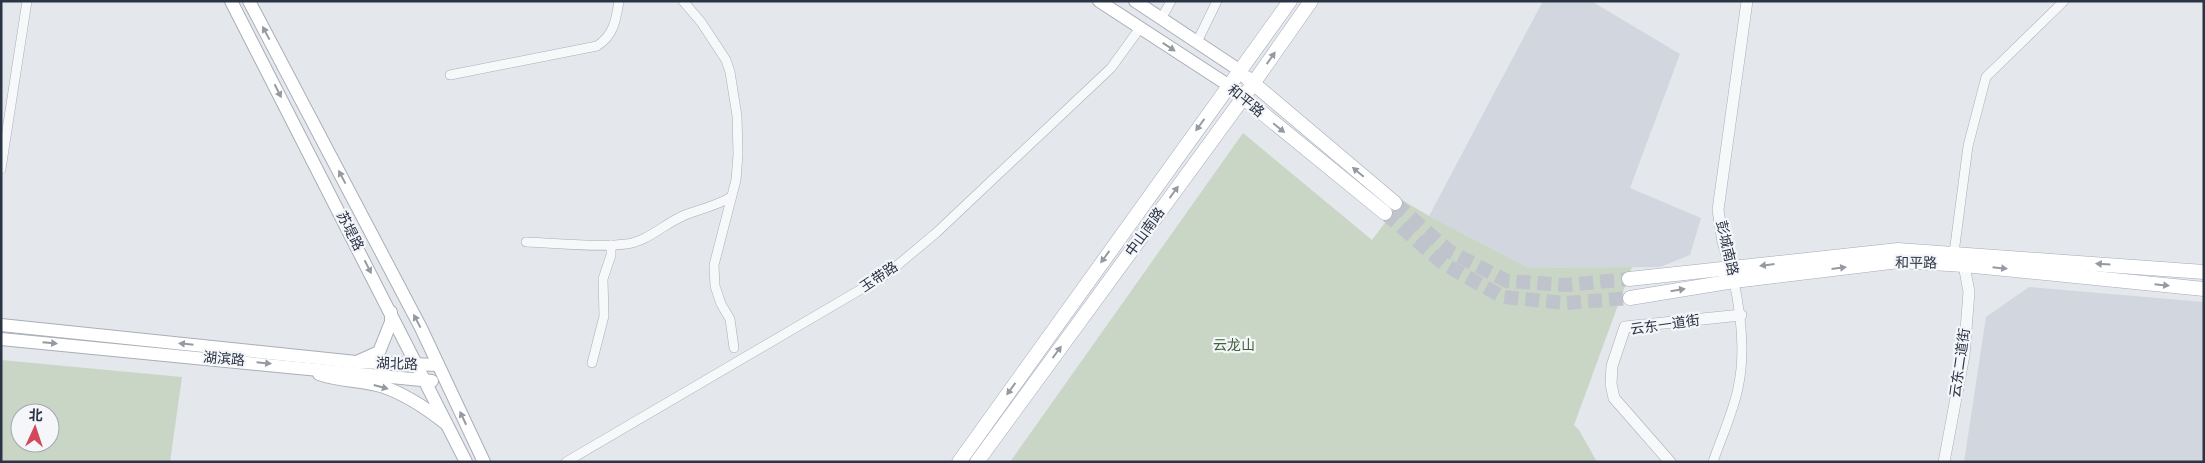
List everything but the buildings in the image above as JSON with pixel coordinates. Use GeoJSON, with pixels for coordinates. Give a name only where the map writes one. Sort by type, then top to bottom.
{"type":"FeatureCollection","features":[{"type":"Feature","properties":{"kind":"main road","name":"苏堤路"},"geometry":{"type":"LineString","coordinates":[[231,1],[418,364],[466,462]]}},
{"type":"Feature","properties":{"kind":"main road","name":"苏堤路"},"geometry":{"type":"LineString","coordinates":[[249,1],[421,328],[484,462]]}},
{"type":"Feature","properties":{"kind":"main road","name":"和平路"},"geometry":{"type":"LineString","coordinates":[[1099,1],[1228,85],[1384,213]]}},
{"type":"Feature","properties":{"kind":"main road","name":"和平路"},"geometry":{"type":"LineString","coordinates":[[1135,1],[1239,70],[1395,203]]}},
{"type":"Feature","properties":{"kind":"main road","name":"中山南路"},"geometry":{"type":"LineString","coordinates":[[959,462],[1290,1]]}},
{"type":"Feature","properties":{"kind":"main road","name":"中山南路"},"geometry":{"type":"LineString","coordinates":[[977,462],[1254,83],[1311,1]]}},
{"type":"Feature","properties":{"kind":"main road","name":"和平路"},"geometry":{"type":"LineString","coordinates":[[1630,298],[1733,275],[1898,250],[2204,272]]}},
{"type":"Feature","properties":{"kind":"main road","name":"和平路"},"geometry":{"type":"LineString","coordinates":[[1629,279],[1733,275],[1899,261],[1964,265],[2204,290]]}},
{"type":"Feature","properties":{"kind":"main road"},"geometry":{"type":"LineString","coordinates":[[356,362],[379,352],[391,322],[390,310]]}},
{"type":"Feature","properties":{"kind":"main road","name":"湖滨路"},"geometry":{"type":"LineString","coordinates":[[1,325],[356,362]]}},
{"type":"Feature","properties":{"kind":"main road","name":"湖滨路"},"geometry":{"type":"LineString","coordinates":[[1,339],[446,382]]}},
{"type":"Feature","properties":{"kind":"main road","name":"湖北路"},"geometry":{"type":"LineString","coordinates":[[356,362],[438,365]]}},
{"type":"Feature","properties":{"kind":"main road"},"geometry":{"type":"LineString","coordinates":[[300,367],[335,380],[383,387],[423,406],[450,427]]}},
{"type":"Feature","properties":{"kind":"street"},"geometry":{"type":"LineString","coordinates":[[1,169],[26,1]]}},
{"type":"Feature","properties":{"kind":"street"},"geometry":{"type":"LineString","coordinates":[[450,74],[597,46],[606,40],[612,32],[619,1]]}},
{"type":"Feature","properties":{"kind":"street"},"geometry":{"type":"LineString","coordinates":[[683,1],[701,22],[726,60],[730,72],[737,116],[738,154],[731,197],[714,265],[715,286],[721,304],[730,319],[734,348]]}},
{"type":"Feature","properties":{"kind":"street"},"geometry":{"type":"LineString","coordinates":[[1162,19],[1171,1]]}},
{"type":"Feature","properties":{"kind":"street"},"geometry":{"type":"LineString","coordinates":[[1197,42],[1218,1]]}},
{"type":"Feature","properties":{"kind":"street","name":"彭城南路"},"geometry":{"type":"LineString","coordinates":[[1713,462],[1738,388],[1742,342],[1741,315],[1733,275],[1723,242],[1718,210],[1747,1]]}},
{"type":"Feature","properties":{"kind":"street"},"geometry":{"type":"LineString","coordinates":[[1964,265],[1954,253],[1968,146],[1986,77],[2064,1]]}},
{"type":"Feature","properties":{"kind":"street","name":"玉带路"},"geometry":{"type":"LineString","coordinates":[[566,462],[887,274],[936,233],[1111,68],[1140,28]]}},
{"type":"Feature","properties":{"kind":"street"},"geometry":{"type":"LineString","coordinates":[[526,242],[627,244],[644,239],[661,226],[717,206],[731,197]]}},
{"type":"Feature","properties":{"kind":"street"},"geometry":{"type":"LineString","coordinates":[[592,363],[604,316],[603,280],[611,255],[611,244]]}},
{"type":"Feature","properties":{"kind":"street","name":"云东二道街"},"geometry":{"type":"LineString","coordinates":[[1944,462],[1964,355],[1969,292],[1964,265]]}},
{"type":"Feature","properties":{"kind":"street","name":"云东一道街"},"geometry":{"type":"LineString","coordinates":[[1670,462],[1614,398],[1611,384],[1612,366],[1625,327],[1741,315]]}},
{"type":"Feature","properties":{"kind":"shaded area"},"geometry":{"type":"Polygon","coordinates":[[[1543,1],[1591,1],[1680,54],[1630,188],[1701,218],[1690,255],[1660,267],[1529,268],[1429,216],[1543,1]]]}},
{"type":"Feature","properties":{"kind":"shaded area"},"geometry":{"type":"Polygon","coordinates":[[[2029,287],[2204,302],[2204,462],[1964,462],[1986,317],[2029,287]]]}},
{"type":"Feature","properties":{"kind":"green space","name":"云龙山"},"geometry":{"type":"Polygon","coordinates":[[[1243,133],[1372,240],[1402,200],[1529,268],[1632,267],[1574,425],[1579,430],[1597,462],[1010,462],[1243,133]]]}},
{"type":"Feature","properties":{"kind":"green space"},"geometry":{"type":"Polygon","coordinates":[[[1,360],[182,377],[170,462],[1,462],[1,360]]]}},
{"type":"Feature","properties":{"kind":"tunnel"},"geometry":{"type":"LineString","coordinates":[[1395,203],[1449,251],[1507,281],[1567,285],[1629,279]]}},
{"type":"Feature","properties":{"kind":"tunnel"},"geometry":{"type":"LineString","coordinates":[[1385,213],[1444,264],[1503,297],[1566,303],[1630,298]]}}]}
